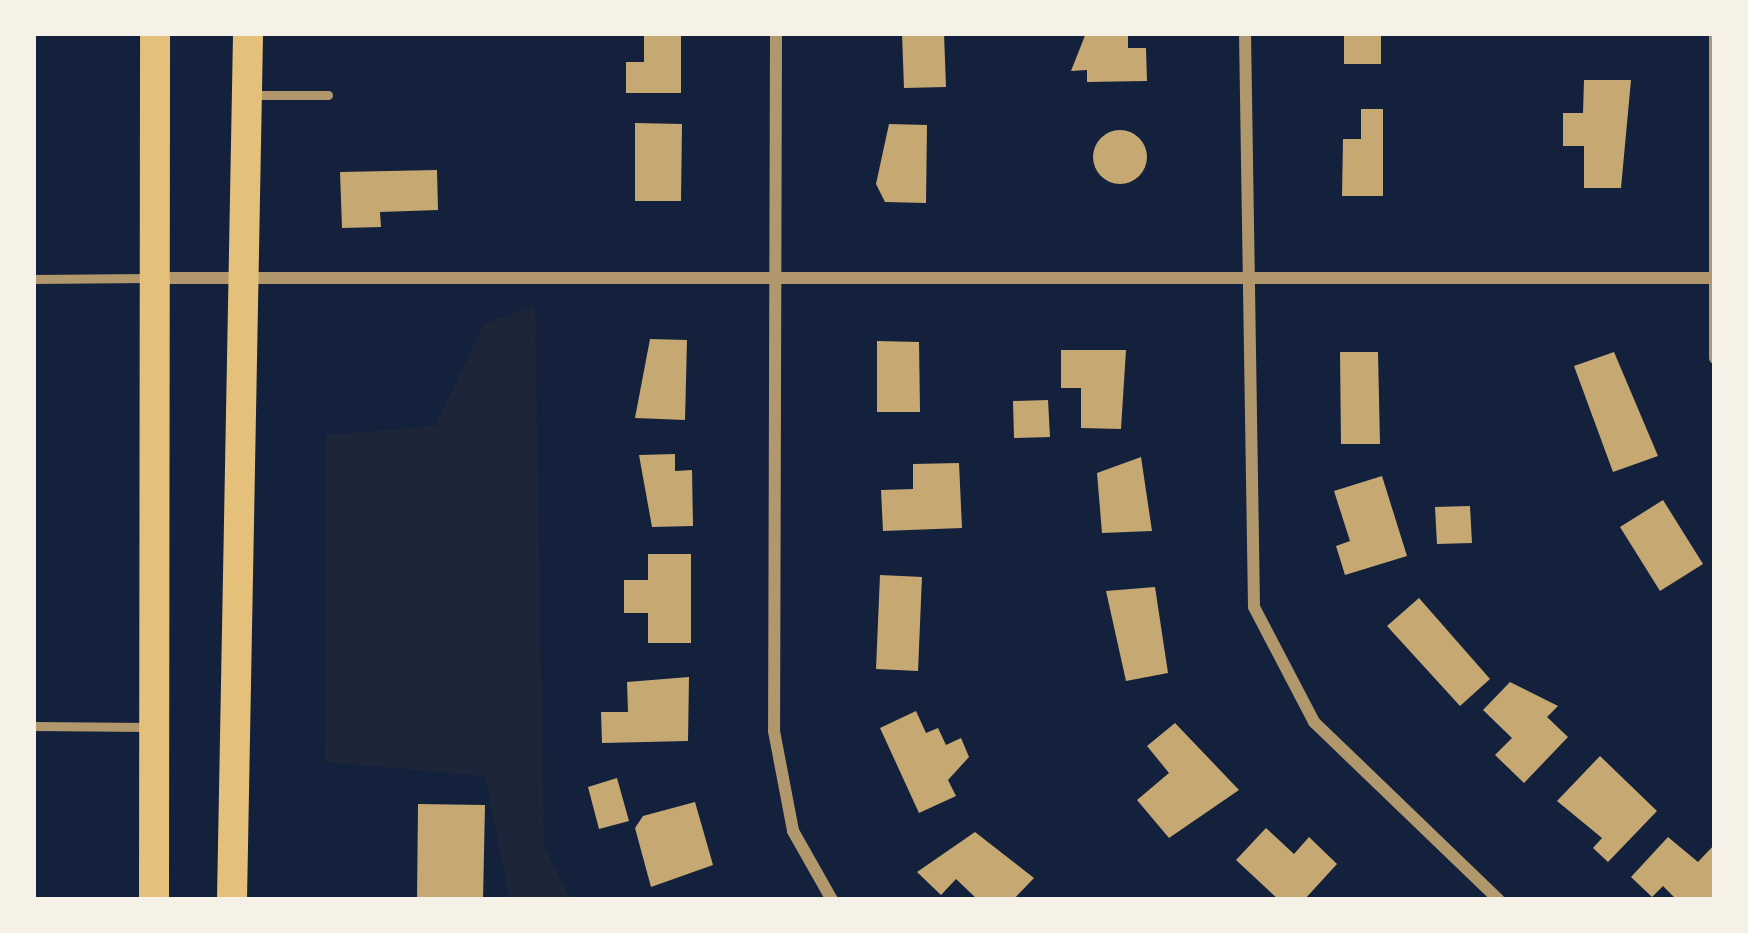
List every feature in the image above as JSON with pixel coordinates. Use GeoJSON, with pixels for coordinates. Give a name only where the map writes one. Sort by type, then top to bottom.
{"type":"FeatureCollection","features":[{"type":"Feature","properties":{"kind":"main road"},"geometry":{"type":"LineString","coordinates":[[154,900],[149,727],[155,33]]}},
{"type":"Feature","properties":{"kind":"main road"},"geometry":{"type":"LineString","coordinates":[[232,900],[248,33]]}},
{"type":"Feature","properties":{"kind":"street"},"geometry":{"type":"LineString","coordinates":[[776,33],[777,765],[793,831],[832,900]]}},
{"type":"Feature","properties":{"kind":"street"},"geometry":{"type":"LineString","coordinates":[[1245,33],[1245,550],[1263,634],[1314,722],[1499,900]]}},
{"type":"Feature","properties":{"kind":"street"},"geometry":{"type":"LineString","coordinates":[[1715,33],[1715,358]]}},
{"type":"Feature","properties":{"kind":"street"},"geometry":{"type":"LineString","coordinates":[[152,278],[1714,278]]}},
{"type":"Feature","properties":{"kind":"lane"},"geometry":{"type":"LineString","coordinates":[[245,95],[328,95]]}},
{"type":"Feature","properties":{"kind":"lane"},"geometry":{"type":"LineString","coordinates":[[33,279],[152,278]]}},
{"type":"Feature","properties":{"kind":"lane"},"geometry":{"type":"LineString","coordinates":[[33,726],[149,727]]}},
{"type":"Feature","properties":{"kind":"shaded area"},"geometry":{"type":"Polygon","coordinates":[[[535,305],[544,846],[571,900],[510,900],[485,776],[325,762],[326,435],[435,426],[484,324],[535,305]]]}},
{"type":"Feature","properties":{"kind":"building"},"geometry":{"type":"Polygon","coordinates":[[[644,33],[681,33],[681,93],[626,93],[626,62],[644,62],[644,33]]]}},
{"type":"Feature","properties":{"kind":"building"},"geometry":{"type":"Polygon","coordinates":[[[902,33],[944,33],[946,87],[904,88],[902,33]]]}},
{"type":"Feature","properties":{"kind":"building"},"geometry":{"type":"Polygon","coordinates":[[[1086,33],[1128,33],[1128,48],[1146,48],[1147,81],[1087,82],[1087,70],[1071,71],[1086,33]]]}},
{"type":"Feature","properties":{"kind":"building"},"geometry":{"type":"Polygon","coordinates":[[[1344,33],[1381,33],[1381,64],[1344,64],[1344,33]]]}},
{"type":"Feature","properties":{"kind":"building"},"geometry":{"type":"Polygon","coordinates":[[[1584,80],[1631,80],[1621,188],[1584,188],[1584,146],[1563,146],[1563,113],[1583,113],[1584,80]]]}},
{"type":"Feature","properties":{"kind":"building"},"geometry":{"type":"Polygon","coordinates":[[[1361,109],[1383,109],[1383,196],[1342,196],[1343,139],[1361,139],[1361,109]]]}},
{"type":"Feature","properties":{"kind":"building"},"geometry":{"type":"Polygon","coordinates":[[[635,123],[682,124],[681,201],[635,201],[635,123]]]}},
{"type":"Feature","properties":{"kind":"building"},"geometry":{"type":"Polygon","coordinates":[[[889,124],[927,125],[926,203],[885,202],[876,184],[889,124]]]}},
{"type":"Feature","properties":{"kind":"building"},"geometry":{"type":"Polygon","coordinates":[[[1120,130],[1139,138],[1147,157],[1139,176],[1120,184],[1101,176],[1093,157],[1101,138],[1120,130]]]}},
{"type":"Feature","properties":{"kind":"building"},"geometry":{"type":"Polygon","coordinates":[[[437,170],[438,210],[380,212],[381,227],[342,228],[340,172],[437,170]]]}},
{"type":"Feature","properties":{"kind":"building"},"geometry":{"type":"Polygon","coordinates":[[[650,339],[687,340],[685,420],[635,418],[650,339]]]}},
{"type":"Feature","properties":{"kind":"building"},"geometry":{"type":"Polygon","coordinates":[[[877,341],[919,342],[920,412],[877,412],[877,341]]]}},
{"type":"Feature","properties":{"kind":"building"},"geometry":{"type":"Polygon","coordinates":[[[1061,350],[1126,350],[1121,429],[1081,428],[1081,388],[1061,388],[1061,350]]]}},
{"type":"Feature","properties":{"kind":"building"},"geometry":{"type":"Polygon","coordinates":[[[1340,352],[1378,352],[1380,444],[1341,444],[1340,352]]]}},
{"type":"Feature","properties":{"kind":"building"},"geometry":{"type":"Polygon","coordinates":[[[1614,352],[1658,456],[1613,472],[1574,366],[1614,352]]]}},
{"type":"Feature","properties":{"kind":"building"},"geometry":{"type":"Polygon","coordinates":[[[1048,400],[1050,437],[1014,438],[1013,401],[1048,400]]]}},
{"type":"Feature","properties":{"kind":"building"},"geometry":{"type":"Polygon","coordinates":[[[675,454],[675,471],[692,470],[693,526],[652,527],[639,455],[675,454]]]}},
{"type":"Feature","properties":{"kind":"building"},"geometry":{"type":"Polygon","coordinates":[[[1141,457],[1152,531],[1102,533],[1097,473],[1141,457]]]}},
{"type":"Feature","properties":{"kind":"building"},"geometry":{"type":"Polygon","coordinates":[[[959,463],[962,528],[883,531],[881,490],[913,489],[913,464],[959,463]]]}},
{"type":"Feature","properties":{"kind":"building"},"geometry":{"type":"Polygon","coordinates":[[[1382,476],[1407,556],[1345,575],[1336,546],[1350,541],[1334,491],[1382,476]]]}},
{"type":"Feature","properties":{"kind":"building"},"geometry":{"type":"Polygon","coordinates":[[[1663,500],[1703,564],[1660,591],[1620,527],[1663,500]]]}},
{"type":"Feature","properties":{"kind":"building"},"geometry":{"type":"Polygon","coordinates":[[[1470,506],[1472,543],[1437,544],[1435,507],[1470,506]]]}},
{"type":"Feature","properties":{"kind":"building"},"geometry":{"type":"Polygon","coordinates":[[[648,554],[691,554],[691,643],[648,643],[648,613],[624,613],[624,580],[648,580],[648,554]]]}},
{"type":"Feature","properties":{"kind":"building"},"geometry":{"type":"Polygon","coordinates":[[[880,575],[922,577],[918,671],[876,669],[880,575]]]}},
{"type":"Feature","properties":{"kind":"building"},"geometry":{"type":"Polygon","coordinates":[[[1155,587],[1168,673],[1126,681],[1106,591],[1155,587]]]}},
{"type":"Feature","properties":{"kind":"building"},"geometry":{"type":"Polygon","coordinates":[[[1419,598],[1490,679],[1460,706],[1387,626],[1419,598]]]}},
{"type":"Feature","properties":{"kind":"building"},"geometry":{"type":"Polygon","coordinates":[[[689,677],[688,741],[602,743],[601,712],[628,712],[627,682],[689,677]]]}},
{"type":"Feature","properties":{"kind":"building"},"geometry":{"type":"Polygon","coordinates":[[[1510,682],[1558,706],[1547,717],[1568,737],[1524,783],[1495,755],[1512,738],[1483,710],[1510,682]]]}},
{"type":"Feature","properties":{"kind":"building"},"geometry":{"type":"Polygon","coordinates":[[[916,711],[926,733],[938,728],[946,745],[961,738],[969,757],[948,780],[956,796],[919,813],[880,728],[916,711]]]}},
{"type":"Feature","properties":{"kind":"building"},"geometry":{"type":"Polygon","coordinates":[[[1175,723],[1239,790],[1169,838],[1137,800],[1169,773],[1147,746],[1175,723]]]}},
{"type":"Feature","properties":{"kind":"building"},"geometry":{"type":"Polygon","coordinates":[[[1600,756],[1657,811],[1608,862],[1593,848],[1602,838],[1557,801],[1600,756]]]}},
{"type":"Feature","properties":{"kind":"building"},"geometry":{"type":"Polygon","coordinates":[[[617,778],[629,821],[599,829],[588,787],[617,778]]]}},
{"type":"Feature","properties":{"kind":"building"},"geometry":{"type":"Polygon","coordinates":[[[695,802],[713,865],[651,887],[635,828],[643,816],[695,802]]]}},
{"type":"Feature","properties":{"kind":"building"},"geometry":{"type":"Polygon","coordinates":[[[418,804],[485,805],[483,900],[417,900],[418,804]]]}},
{"type":"Feature","properties":{"kind":"building"},"geometry":{"type":"Polygon","coordinates":[[[1266,828],[1294,854],[1309,837],[1337,864],[1304,900],[1279,900],[1236,860],[1266,828]]]}},
{"type":"Feature","properties":{"kind":"building"},"geometry":{"type":"Polygon","coordinates":[[[975,832],[1034,878],[1013,900],[978,900],[956,879],[941,895],[917,872],[975,832]]]}},
{"type":"Feature","properties":{"kind":"building"},"geometry":{"type":"Polygon","coordinates":[[[1668,837],[1698,862],[1715,844],[1715,900],[1677,900],[1663,886],[1652,897],[1631,877],[1668,837]]]}}]}
